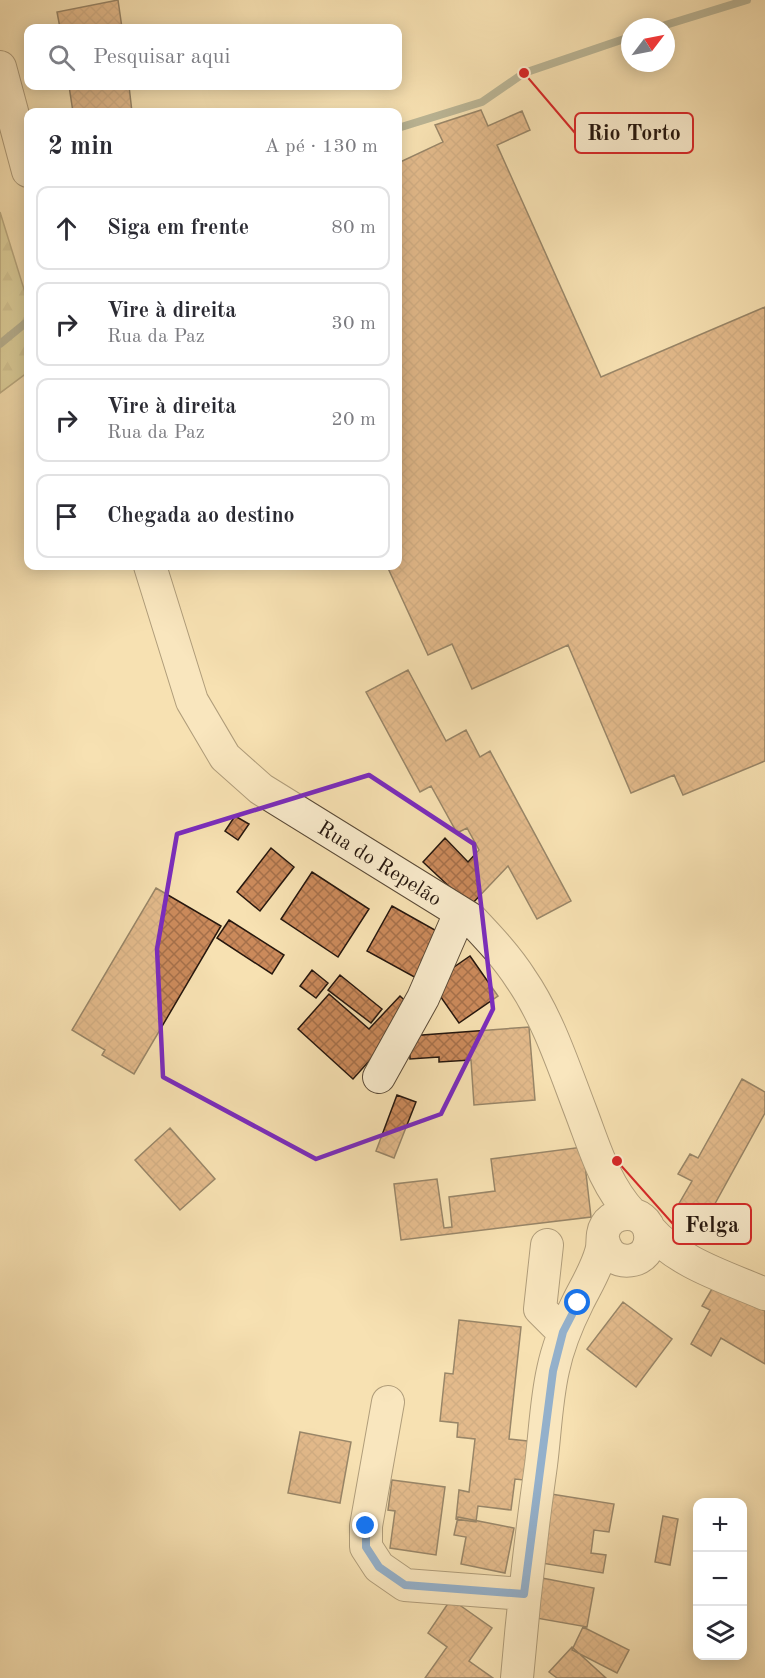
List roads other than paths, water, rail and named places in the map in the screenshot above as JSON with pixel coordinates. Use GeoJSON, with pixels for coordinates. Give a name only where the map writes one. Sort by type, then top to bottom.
{"type":"FeatureCollection","features":[{"type":"Feature","properties":{"kind":"street"},"geometry":{"type":"LineString","coordinates":[[0,68],[6,115],[24,161]]}},
{"type":"Feature","properties":{"kind":"street","name":"Rua do Repelão"},"geometry":{"type":"LineString","coordinates":[[151,570],[192,701],[225,757],[261,789],[471,920],[522,980],[545,1024],[604,1172],[609,1193],[609,1209],[626,1238]]}},
{"type":"Feature","properties":{"kind":"street"},"geometry":{"type":"LineString","coordinates":[[379,1077],[423,998],[460,913]]}},
{"type":"Feature","properties":{"kind":"street"},"geometry":{"type":"LineString","coordinates":[[517,1678],[524,1594],[553,1371],[563,1332],[588,1287],[601,1274],[626,1238],[668,1248],[681,1257],[765,1294]]}},
{"type":"Feature","properties":{"kind":"street"},"geometry":{"type":"LineString","coordinates":[[547,1245],[540,1309],[563,1332]]}},
{"type":"Feature","properties":{"kind":"street"},"geometry":{"type":"LineString","coordinates":[[388,1402],[366,1526],[366,1547],[379,1567],[405,1585],[524,1594]]}},
{"type":"Feature","properties":{"kind":"waterway"},"geometry":{"type":"LineString","coordinates":[[675,22],[747,0]]}},
{"type":"Feature","properties":{"kind":"waterway"},"geometry":{"type":"LineString","coordinates":[[402,127],[482,102],[524,73],[621,40]]}},
{"type":"Feature","properties":{"kind":"waterway"},"geometry":{"type":"LineString","coordinates":[[0,344],[24,324]]}},
{"type":"Feature","properties":{"kind":"place","name":"Rio Torto"},"geometry":{"type":"Point","coordinates":[524,73]}},
{"type":"Feature","properties":{"kind":"place","name":"Felga"},"geometry":{"type":"Point","coordinates":[617,1161]}}]}
